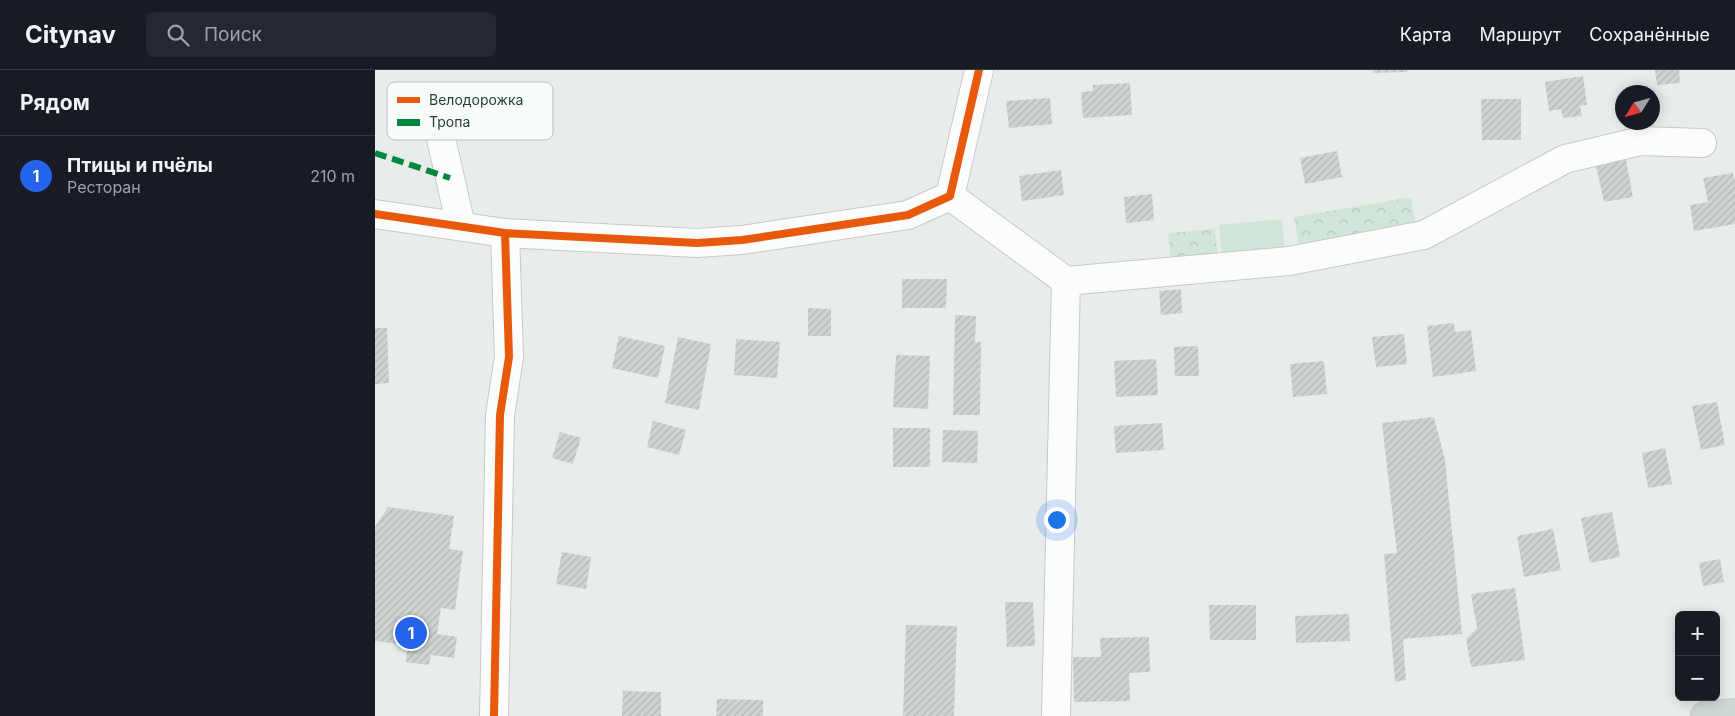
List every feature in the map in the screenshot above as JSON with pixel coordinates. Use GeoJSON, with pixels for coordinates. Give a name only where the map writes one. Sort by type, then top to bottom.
{"type":"FeatureCollection","features":[{"type":"Feature","properties":{"kind":"main road"},"geometry":{"type":"LineString","coordinates":[[1705,716],[1735,714]]}},
{"type":"Feature","properties":{"kind":"street"},"geometry":{"type":"LineString","coordinates":[[950,196],[979,70]]}},
{"type":"Feature","properties":{"kind":"street"},"geometry":{"type":"LineString","coordinates":[[441,140],[461,226]]}},
{"type":"Feature","properties":{"kind":"street"},"geometry":{"type":"LineString","coordinates":[[950,196],[1066,281],[1289,261],[1424,235],[1565,159],[1641,141],[1702,143]]}},
{"type":"Feature","properties":{"kind":"street"},"geometry":{"type":"LineString","coordinates":[[375,214],[505,233],[697,243],[733,240],[908,215],[950,196]]}},
{"type":"Feature","properties":{"kind":"street"},"geometry":{"type":"LineString","coordinates":[[494,716],[500,415],[509,357],[505,233]]}},
{"type":"Feature","properties":{"kind":"street"},"geometry":{"type":"LineString","coordinates":[[1056,716],[1066,281]]}},
{"type":"Feature","properties":{"kind":"green space"},"geometry":{"type":"Polygon","coordinates":[[[1411,197],[1416,227],[1299,247],[1294,217],[1411,197]]]}},
{"type":"Feature","properties":{"kind":"green space"},"geometry":{"type":"Polygon","coordinates":[[[1282,219],[1285,253],[1222,259],[1219,225],[1282,219]]]}},
{"type":"Feature","properties":{"kind":"green space"},"geometry":{"type":"Polygon","coordinates":[[[1215,229],[1218,259],[1171,263],[1168,233],[1215,229]]]}},
{"type":"Feature","properties":{"kind":"building"},"geometry":{"type":"Polygon","coordinates":[[[1373,70],[1407,70],[1407,72],[1373,73],[1373,70]]]}},
{"type":"Feature","properties":{"kind":"building"},"geometry":{"type":"Polygon","coordinates":[[[1655,70],[1679,70],[1680,83],[1657,85],[1655,70]]]}},
{"type":"Feature","properties":{"kind":"building"},"geometry":{"type":"Polygon","coordinates":[[[1583,76],[1587,105],[1580,106],[1582,116],[1563,118],[1561,109],[1549,111],[1545,82],[1583,76]]]}},
{"type":"Feature","properties":{"kind":"building"},"geometry":{"type":"Polygon","coordinates":[[[1130,83],[1132,115],[1083,118],[1081,92],[1093,91],[1093,85],[1130,83]]]}},
{"type":"Feature","properties":{"kind":"building"},"geometry":{"type":"Polygon","coordinates":[[[1050,98],[1052,124],[1009,128],[1006,101],[1050,98]]]}},
{"type":"Feature","properties":{"kind":"building"},"geometry":{"type":"Polygon","coordinates":[[[1481,99],[1521,99],[1521,140],[1482,140],[1481,99]]]}},
{"type":"Feature","properties":{"kind":"building"},"geometry":{"type":"Polygon","coordinates":[[[1337,151],[1342,177],[1305,184],[1300,158],[1337,151]]]}},
{"type":"Feature","properties":{"kind":"building"},"geometry":{"type":"Polygon","coordinates":[[[1626,160],[1633,197],[1604,202],[1596,165],[1626,160]]]}},
{"type":"Feature","properties":{"kind":"building"},"geometry":{"type":"Polygon","coordinates":[[[1061,170],[1064,195],[1022,201],[1019,176],[1061,170]]]}},
{"type":"Feature","properties":{"kind":"building"},"geometry":{"type":"Polygon","coordinates":[[[1733,173],[1735,181],[1735,224],[1694,231],[1690,205],[1708,202],[1703,178],[1733,173]]]}},
{"type":"Feature","properties":{"kind":"building"},"geometry":{"type":"Polygon","coordinates":[[[1152,194],[1154,220],[1126,223],[1124,197],[1152,194]]]}},
{"type":"Feature","properties":{"kind":"building"},"geometry":{"type":"Polygon","coordinates":[[[902,279],[947,279],[946,308],[902,308],[902,279]]]}},
{"type":"Feature","properties":{"kind":"building"},"geometry":{"type":"Polygon","coordinates":[[[1181,289],[1182,313],[1161,315],[1159,291],[1181,289]]]}},
{"type":"Feature","properties":{"kind":"building"},"geometry":{"type":"Polygon","coordinates":[[[808,308],[831,309],[831,336],[808,336],[808,308]]]}},
{"type":"Feature","properties":{"kind":"building"},"geometry":{"type":"Polygon","coordinates":[[[955,315],[976,316],[975,342],[981,342],[980,415],[953,415],[955,315]]]}},
{"type":"Feature","properties":{"kind":"building"},"geometry":{"type":"Polygon","coordinates":[[[1454,323],[1455,332],[1471,330],[1476,371],[1433,377],[1427,326],[1454,323]]]}},
{"type":"Feature","properties":{"kind":"building"},"geometry":{"type":"Polygon","coordinates":[[[375,328],[387,328],[389,383],[375,384],[375,328]]]}},
{"type":"Feature","properties":{"kind":"building"},"geometry":{"type":"Polygon","coordinates":[[[1404,334],[1407,364],[1376,367],[1372,337],[1404,334]]]}},
{"type":"Feature","properties":{"kind":"building"},"geometry":{"type":"Polygon","coordinates":[[[619,336],[665,346],[658,378],[612,368],[619,336]]]}},
{"type":"Feature","properties":{"kind":"building"},"geometry":{"type":"Polygon","coordinates":[[[678,337],[711,344],[699,410],[665,403],[678,337]]]}},
{"type":"Feature","properties":{"kind":"building"},"geometry":{"type":"Polygon","coordinates":[[[736,339],[780,342],[777,378],[734,375],[736,339]]]}},
{"type":"Feature","properties":{"kind":"building"},"geometry":{"type":"Polygon","coordinates":[[[1198,346],[1199,376],[1175,376],[1174,347],[1198,346]]]}},
{"type":"Feature","properties":{"kind":"building"},"geometry":{"type":"Polygon","coordinates":[[[896,355],[930,356],[928,409],[893,407],[896,355]]]}},
{"type":"Feature","properties":{"kind":"building"},"geometry":{"type":"Polygon","coordinates":[[[1156,359],[1158,395],[1116,397],[1114,361],[1156,359]]]}},
{"type":"Feature","properties":{"kind":"building"},"geometry":{"type":"Polygon","coordinates":[[[1324,361],[1327,394],[1293,397],[1290,364],[1324,361]]]}},
{"type":"Feature","properties":{"kind":"building"},"geometry":{"type":"Polygon","coordinates":[[[1717,402],[1725,445],[1701,450],[1692,406],[1717,402]]]}},
{"type":"Feature","properties":{"kind":"building"},"geometry":{"type":"Polygon","coordinates":[[[1434,417],[1445,460],[1462,634],[1403,639],[1406,680],[1395,682],[1384,554],[1397,553],[1382,423],[1434,417]]]}},
{"type":"Feature","properties":{"kind":"building"},"geometry":{"type":"Polygon","coordinates":[[[653,421],[686,430],[679,455],[647,447],[653,421]]]}},
{"type":"Feature","properties":{"kind":"building"},"geometry":{"type":"Polygon","coordinates":[[[1162,423],[1164,450],[1116,453],[1114,426],[1162,423]]]}},
{"type":"Feature","properties":{"kind":"building"},"geometry":{"type":"Polygon","coordinates":[[[893,428],[930,428],[930,467],[893,467],[893,428]]]}},
{"type":"Feature","properties":{"kind":"building"},"geometry":{"type":"Polygon","coordinates":[[[943,430],[978,431],[977,463],[942,462],[943,430]]]}},
{"type":"Feature","properties":{"kind":"building"},"geometry":{"type":"Polygon","coordinates":[[[560,432],[581,438],[573,464],[552,458],[560,432]]]}},
{"type":"Feature","properties":{"kind":"building"},"geometry":{"type":"Polygon","coordinates":[[[1665,448],[1672,484],[1648,488],[1642,453],[1665,448]]]}},
{"type":"Feature","properties":{"kind":"building"},"geometry":{"type":"Polygon","coordinates":[[[388,507],[454,516],[449,549],[463,551],[455,610],[441,608],[437,634],[457,637],[454,658],[431,655],[429,665],[406,662],[408,645],[375,641],[375,527],[388,507]]]}},
{"type":"Feature","properties":{"kind":"building"},"geometry":{"type":"Polygon","coordinates":[[[1612,512],[1620,557],[1590,563],[1581,518],[1612,512]]]}},
{"type":"Feature","properties":{"kind":"building"},"geometry":{"type":"Polygon","coordinates":[[[1553,529],[1561,570],[1524,577],[1517,536],[1553,529]]]}},
{"type":"Feature","properties":{"kind":"building"},"geometry":{"type":"Polygon","coordinates":[[[562,552],[591,557],[586,589],[556,584],[562,552]]]}},
{"type":"Feature","properties":{"kind":"building"},"geometry":{"type":"Polygon","coordinates":[[[1720,559],[1724,582],[1703,586],[1699,563],[1720,559]]]}},
{"type":"Feature","properties":{"kind":"building"},"geometry":{"type":"Polygon","coordinates":[[[1515,588],[1525,660],[1471,667],[1466,639],[1477,628],[1471,594],[1515,588]]]}},
{"type":"Feature","properties":{"kind":"building"},"geometry":{"type":"Polygon","coordinates":[[[1005,602],[1033,602],[1035,646],[1007,647],[1005,602]]]}},
{"type":"Feature","properties":{"kind":"building"},"geometry":{"type":"Polygon","coordinates":[[[1209,605],[1256,605],[1256,640],[1210,640],[1209,605]]]}},
{"type":"Feature","properties":{"kind":"building"},"geometry":{"type":"Polygon","coordinates":[[[1349,614],[1350,641],[1296,643],[1295,616],[1349,614]]]}},
{"type":"Feature","properties":{"kind":"building"},"geometry":{"type":"Polygon","coordinates":[[[906,625],[957,626],[954,716],[903,716],[906,625]]]}},
{"type":"Feature","properties":{"kind":"building"},"geometry":{"type":"Polygon","coordinates":[[[1149,637],[1150,672],[1129,673],[1130,701],[1074,702],[1073,657],[1101,657],[1100,638],[1149,637]]]}},
{"type":"Feature","properties":{"kind":"building"},"geometry":{"type":"Polygon","coordinates":[[[623,691],[661,692],[661,716],[622,716],[623,691]]]}},
{"type":"Feature","properties":{"kind":"building"},"geometry":{"type":"Polygon","coordinates":[[[717,699],[763,700],[763,716],[716,716],[717,699]]]}},
{"type":"Feature","properties":{"kind":"marked path"},"geometry":{"type":"LineString","coordinates":[[375,153],[450,178]]}},
{"type":"Feature","properties":{"kind":"cycle path"},"geometry":{"type":"LineString","coordinates":[[375,214],[505,233],[697,243],[742,240],[908,215],[950,196],[979,70]]}},
{"type":"Feature","properties":{"kind":"cycle path"},"geometry":{"type":"LineString","coordinates":[[494,716],[500,415],[509,357],[505,233]]}},
{"type":"Feature","properties":{"kind":"place","name":"Птицы и пчёлы"},"geometry":{"type":"Point","coordinates":[411,633]}}]}
